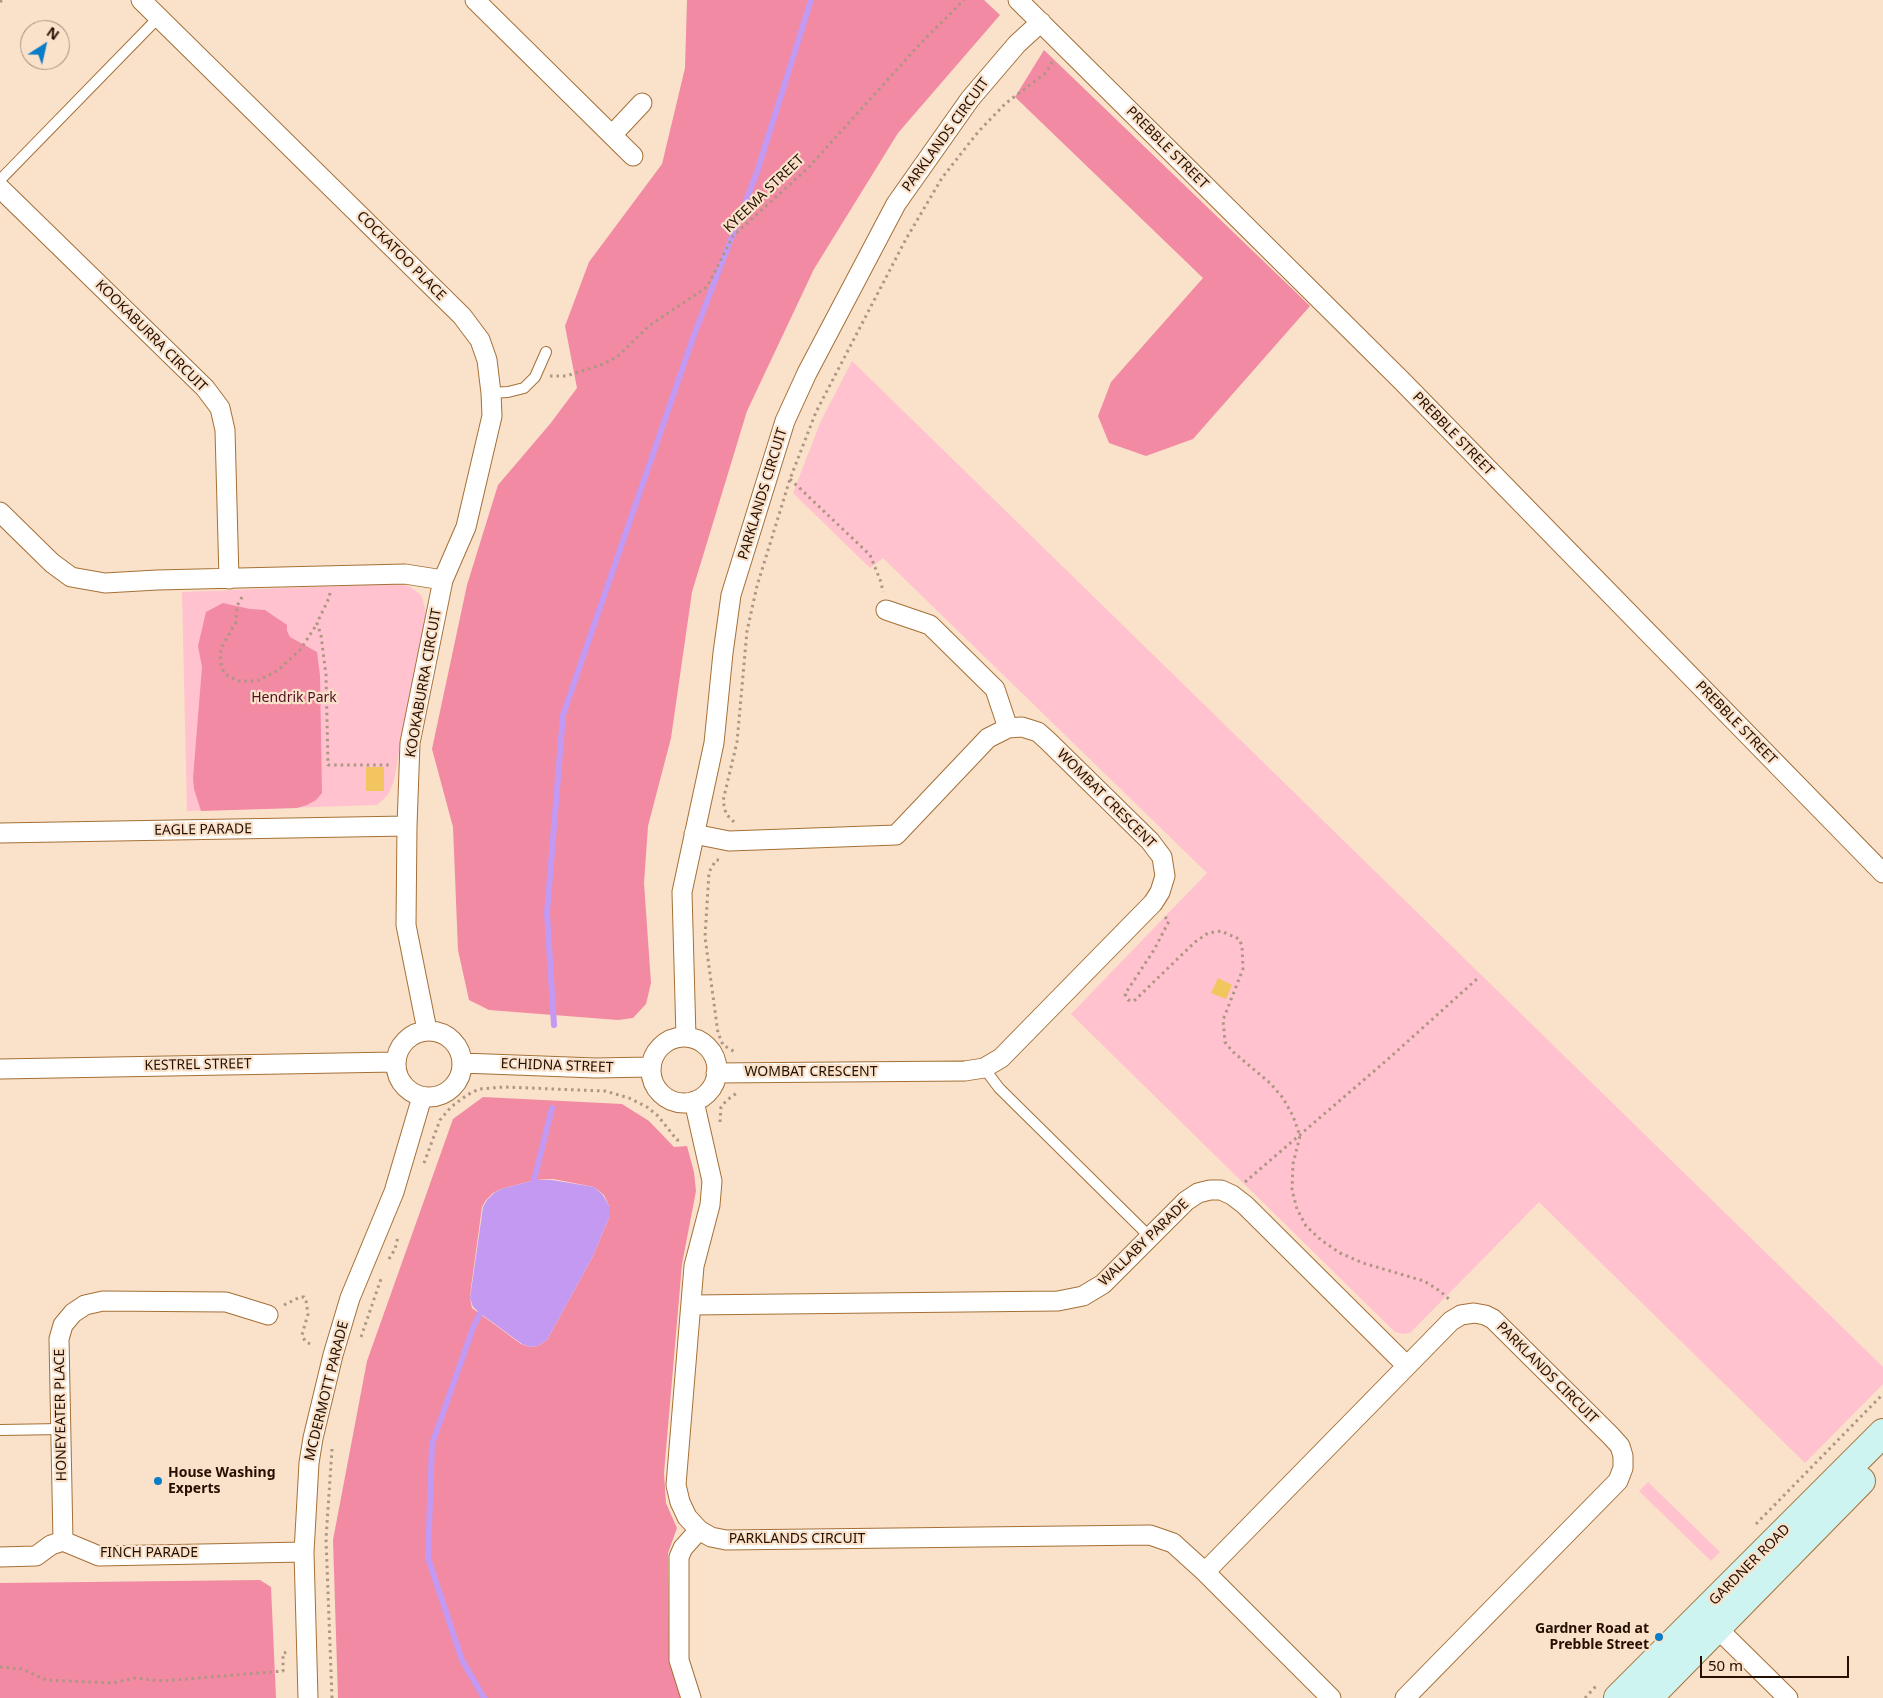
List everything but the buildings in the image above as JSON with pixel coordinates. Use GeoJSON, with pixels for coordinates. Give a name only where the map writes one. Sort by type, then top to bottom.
{"type":"FeatureCollection","features":[{"type":"Feature","properties":{"kind":"street","name":"COCKATOO PLACE"},"geometry":{"type":"LineString","coordinates":[[141,0],[462,316],[480,340],[487,360],[492,416],[466,526],[443,580]]}},
{"type":"Feature","properties":{"kind":"street"},"geometry":{"type":"LineString","coordinates":[[475,0],[632,156]]}},
{"type":"Feature","properties":{"kind":"street","name":"PREBBLE STREET"},"geometry":{"type":"LineString","coordinates":[[1018,0],[1402,381],[1883,873]]}},
{"type":"Feature","properties":{"kind":"street","name":"PARKLANDS CIRCUIT"},"geometry":{"type":"LineString","coordinates":[[686,1037],[682,892],[714,743],[731,595],[785,421],[807,373],[896,204],[970,99],[1017,44],[1041,22]]}},
{"type":"Feature","properties":{"kind":"street"},"geometry":{"type":"LineString","coordinates":[[612,135],[642,103]]}},
{"type":"Feature","properties":{"kind":"street","name":"KOOKABURRA CIRCUIT"},"geometry":{"type":"LineString","coordinates":[[0,188],[205,388],[220,408],[225,430],[229,579]]}},
{"type":"Feature","properties":{"kind":"street"},"geometry":{"type":"LineString","coordinates":[[0,512],[52,564],[72,577],[105,583],[405,574],[443,580]]}},
{"type":"Feature","properties":{"kind":"street","name":"KOOKABURRA CIRCUIT"},"geometry":{"type":"LineString","coordinates":[[426,1030],[406,925],[409,765],[410,743],[443,580]]}},
{"type":"Feature","properties":{"kind":"street"},"geometry":{"type":"LineString","coordinates":[[694,834],[729,841],[896,835],[988,738],[1008,728],[995,689],[930,626],[886,610]]}},
{"type":"Feature","properties":{"kind":"street","name":"WOMBAT CRESCENT"},"geometry":{"type":"LineString","coordinates":[[716,1074],[965,1071],[984,1068],[1001,1058],[1152,904],[1160,892],[1165,876],[1162,857],[1150,841],[1038,732],[1022,727],[1008,728]]}},
{"type":"Feature","properties":{"kind":"street","name":"EAGLE PARADE"},"geometry":{"type":"LineString","coordinates":[[0,833],[407,826]]}},
{"type":"Feature","properties":{"kind":"street"},"geometry":{"type":"LineString","coordinates":[[426,1030],[444,1034],[451,1039],[461,1054],[462,1063],[459,1080],[454,1086],[439,1096],[422,1097],[413,1094],[406,1088],[396,1071],[395,1062],[397,1052],[408,1037],[426,1030]]}},
{"type":"Feature","properties":{"kind":"street"},"geometry":{"type":"LineString","coordinates":[[686,1037],[696,1039],[706,1045],[714,1058],[716,1074],[709,1090],[694,1101],[683,1102],[673,1100],[656,1087],[652,1078],[651,1067],[653,1057],[659,1048],[666,1042],[686,1037]]}},
{"type":"Feature","properties":{"kind":"street","name":"KESTREL STREET"},"geometry":{"type":"LineString","coordinates":[[0,1069],[395,1062]]}},
{"type":"Feature","properties":{"kind":"street","name":"ECHIDNA STREET"},"geometry":{"type":"LineString","coordinates":[[462,1063],[595,1068],[651,1067]]}},
{"type":"Feature","properties":{"kind":"street","name":"MCDERMOTT PARADE"},"geometry":{"type":"LineString","coordinates":[[308,1698],[304,1552],[309,1463],[334,1355],[350,1298],[394,1192],[422,1097]]}},
{"type":"Feature","properties":{"kind":"street"},"geometry":{"type":"LineString","coordinates":[[691,1698],[679,1660],[679,1557],[683,1548],[699,1530],[688,1517],[680,1502],[676,1485],[694,1266],[710,1205],[712,1182],[694,1101]]}},
{"type":"Feature","properties":{"kind":"street","name":"WALLABY PARADE"},"geometry":{"type":"LineString","coordinates":[[692,1305],[1058,1301],[1083,1296],[1103,1284],[1186,1201],[1198,1193],[1221,1190],[1232,1195],[1245,1205],[1406,1365]]}},
{"type":"Feature","properties":{"kind":"street","name":"HONEYEATER PLACE"},"geometry":{"type":"LineString","coordinates":[[63,1541],[59,1339],[63,1325],[72,1313],[86,1305],[103,1301],[226,1302],[268,1315]]}},
{"type":"Feature","properties":{"kind":"street","name":"PARKLANDS CIRCUIT"},"geometry":{"type":"LineString","coordinates":[[1405,1698],[1618,1481],[1623,1468],[1622,1451],[1611,1436],[1493,1319],[1474,1313],[1461,1315]]}},
{"type":"Feature","properties":{"kind":"street"},"geometry":{"type":"LineString","coordinates":[[1205,1572],[1406,1365],[1451,1321],[1461,1315]]}},
{"type":"Feature","properties":{"kind":"street","name":"GARDNER ROAD"},"geometry":{"type":"LineString","coordinates":[[1618,1698],[1883,1433]]}},
{"type":"Feature","properties":{"kind":"street","name":"GARDNER ROAD"},"geometry":{"type":"LineString","coordinates":[[1648,1698],[1883,1459]]}},
{"type":"Feature","properties":{"kind":"street","name":"PARKLANDS CIRCUIT"},"geometry":{"type":"LineString","coordinates":[[699,1530],[711,1537],[726,1540],[1150,1535],[1174,1543],[1331,1698]]}},
{"type":"Feature","properties":{"kind":"street"},"geometry":{"type":"LineString","coordinates":[[0,1557],[36,1556],[51,1545],[63,1541]]}},
{"type":"Feature","properties":{"kind":"street","name":"FINCH PARADE"},"geometry":{"type":"LineString","coordinates":[[63,1541],[99,1556],[304,1552]]}},
{"type":"Feature","properties":{"kind":"street"},"geometry":{"type":"LineString","coordinates":[[1717,1628],[1788,1698]]}},
{"type":"Feature","properties":{"kind":"lane"},"geometry":{"type":"LineString","coordinates":[[0,180],[158,18]]}},
{"type":"Feature","properties":{"kind":"lane"},"geometry":{"type":"LineString","coordinates":[[491,393],[508,392],[524,388],[535,377],[546,352]]}},
{"type":"Feature","properties":{"kind":"lane"},"geometry":{"type":"LineString","coordinates":[[984,1068],[999,1088],[1151,1238]]}},
{"type":"Feature","properties":{"kind":"lane"},"geometry":{"type":"LineString","coordinates":[[0,1430],[61,1429]]}},
{"type":"Feature","properties":{"kind":"path","name":"KYEEMA STREET"},"geometry":{"type":"LineString","coordinates":[[535,377],[566,376],[602,365],[617,357],[650,325],[707,287],[732,236],[809,167],[919,44],[964,0]]}},
{"type":"Feature","properties":{"kind":"path"},"geometry":{"type":"LineString","coordinates":[[424,1164],[440,1120],[451,1107],[467,1094],[479,1089],[504,1087],[605,1091],[629,1098],[646,1107],[658,1116],[677,1140],[719,1132],[721,1108],[734,1094],[744,1091],[743,1056],[723,1045],[718,1033],[705,937],[708,872],[716,860],[726,858],[735,823],[726,814],[723,801],[737,742],[748,632],[757,586],[790,479],[816,412],[906,239],[942,178],[984,126],[1006,103],[1047,72],[1054,59],[1066,47]]}},
{"type":"Feature","properties":{"kind":"path"},"geometry":{"type":"LineString","coordinates":[[790,479],[870,555],[882,582],[886,610]]}},
{"type":"Feature","properties":{"kind":"path"},"geometry":{"type":"LineString","coordinates":[[254,578],[237,606],[236,622],[221,648],[221,664],[228,676],[239,681],[257,681],[277,671],[300,650],[317,623],[329,598],[332,576]]}},
{"type":"Feature","properties":{"kind":"path"},"geometry":{"type":"LineString","coordinates":[[317,623],[321,635],[326,675],[328,766],[409,765]]}},
{"type":"Feature","properties":{"kind":"path"},"geometry":{"type":"LineString","coordinates":[[1152,904],[1169,921],[1154,950],[1126,994],[1128,1000],[1134,1001],[1195,942],[1208,933],[1221,930],[1239,939],[1242,946],[1243,969],[1223,1020],[1225,1042],[1232,1051],[1270,1082],[1283,1098],[1293,1116],[1300,1136],[1293,1164],[1292,1190],[1306,1226],[1321,1240],[1340,1252],[1370,1265],[1424,1281],[1448,1297],[1461,1315]]}},
{"type":"Feature","properties":{"kind":"path"},"geometry":{"type":"LineString","coordinates":[[1232,1195],[1242,1184],[1300,1136],[1478,978]]}},
{"type":"Feature","properties":{"kind":"path"},"geometry":{"type":"LineString","coordinates":[[387,1261],[395,1249],[398,1235]]}},
{"type":"Feature","properties":{"kind":"path"},"geometry":{"type":"LineString","coordinates":[[360,1338],[384,1270]]}},
{"type":"Feature","properties":{"kind":"path"},"geometry":{"type":"LineString","coordinates":[[268,1315],[292,1300],[304,1297],[308,1314],[302,1335],[305,1341],[310,1344]]}},
{"type":"Feature","properties":{"kind":"path"},"geometry":{"type":"LineString","coordinates":[[332,1698],[326,1539],[333,1443]]}},
{"type":"Feature","properties":{"kind":"path"},"geometry":{"type":"LineString","coordinates":[[0,1667],[22,1669],[46,1680],[112,1683],[135,1678],[164,1681],[283,1671],[282,1652],[330,1651]]}},
{"type":"Feature","properties":{"kind":"green space"},"geometry":{"type":"Polygon","coordinates":[[[687,0],[984,0],[1000,15],[898,133],[814,269],[747,411],[692,592],[671,738],[648,826],[644,883],[651,983],[646,1004],[633,1018],[618,1020],[489,1010],[469,1000],[458,950],[453,827],[432,749],[467,585],[498,485],[550,424],[577,388],[565,326],[589,262],[662,164],[685,68],[687,0]]]}},
{"type":"Feature","properties":{"kind":"green space"},"geometry":{"type":"Polygon","coordinates":[[[1044,50],[1310,306],[1193,439],[1146,456],[1109,443],[1098,416],[1111,382],[1203,278],[1015,97],[1044,50]]]}},
{"type":"Feature","properties":{"kind":"green space"},"geometry":{"type":"Polygon","coordinates":[[[852,361],[1883,1367],[1883,1384],[1805,1463],[1539,1202],[1410,1333],[1395,1332],[1071,1014],[1207,873],[883,558],[870,568],[793,493],[821,421],[852,361]]]}},
{"type":"Feature","properties":{"kind":"green space","name":"Hendrik Park"},"geometry":{"type":"Polygon","coordinates":[[[395,584],[409,586],[421,595],[427,620],[394,781],[388,795],[377,805],[187,811],[182,592],[395,584]]]}},
{"type":"Feature","properties":{"kind":"green space"},"geometry":{"type":"Polygon","coordinates":[[[223,603],[265,610],[287,625],[290,637],[317,652],[320,676],[322,793],[316,800],[307,805],[297,808],[201,811],[194,789],[193,778],[202,667],[198,646],[206,612],[223,603]]]}},
{"type":"Feature","properties":{"kind":"green space"},"geometry":{"type":"Polygon","coordinates":[[[483,1097],[622,1104],[649,1121],[674,1147],[687,1146],[694,1172],[696,1191],[682,1264],[664,1473],[666,1503],[677,1528],[668,1553],[669,1662],[681,1698],[338,1698],[333,1540],[367,1361],[453,1119],[483,1097]],[[553,1179],[535,1180],[493,1193],[482,1207],[470,1298],[472,1308],[521,1344],[530,1347],[538,1346],[547,1340],[592,1258],[609,1218],[609,1206],[604,1195],[594,1187],[553,1179]]]}},
{"type":"Feature","properties":{"kind":"green space"},"geometry":{"type":"Polygon","coordinates":[[[1648,1482],[1720,1552],[1711,1561],[1639,1491],[1648,1482]]]}},
{"type":"Feature","properties":{"kind":"green space"},"geometry":{"type":"Polygon","coordinates":[[[260,1580],[271,1587],[276,1698],[0,1698],[0,1583],[260,1580]]]}},
{"type":"Feature","properties":{"kind":"shaded area"},"geometry":{"type":"Polygon","coordinates":[[[535,1180],[552,1180],[594,1187],[603,1195],[609,1206],[609,1218],[592,1258],[547,1340],[538,1346],[530,1347],[522,1344],[481,1314],[473,1307],[470,1298],[483,1207],[494,1193],[501,1189],[535,1180]]]}},
{"type":"Feature","properties":{"kind":"waterway"},"geometry":{"type":"LineString","coordinates":[[554,1025],[547,913],[563,715],[694,335],[757,172],[811,0]]}},
{"type":"Feature","properties":{"kind":"waterway"},"geometry":{"type":"LineString","coordinates":[[532,1188],[552,1108]]}},
{"type":"Feature","properties":{"kind":"waterway"},"geometry":{"type":"LineString","coordinates":[[483,1307],[473,1328],[432,1444],[428,1558],[462,1660],[484,1698]]}},
{"type":"Feature","properties":{"kind":"place","name":"House Washing Experts"},"geometry":{"type":"Point","coordinates":[158,1481]}},
{"type":"Feature","properties":{"kind":"place","name":"Gardner Road at Prebble Street"},"geometry":{"type":"Point","coordinates":[1659,1637]}}]}
